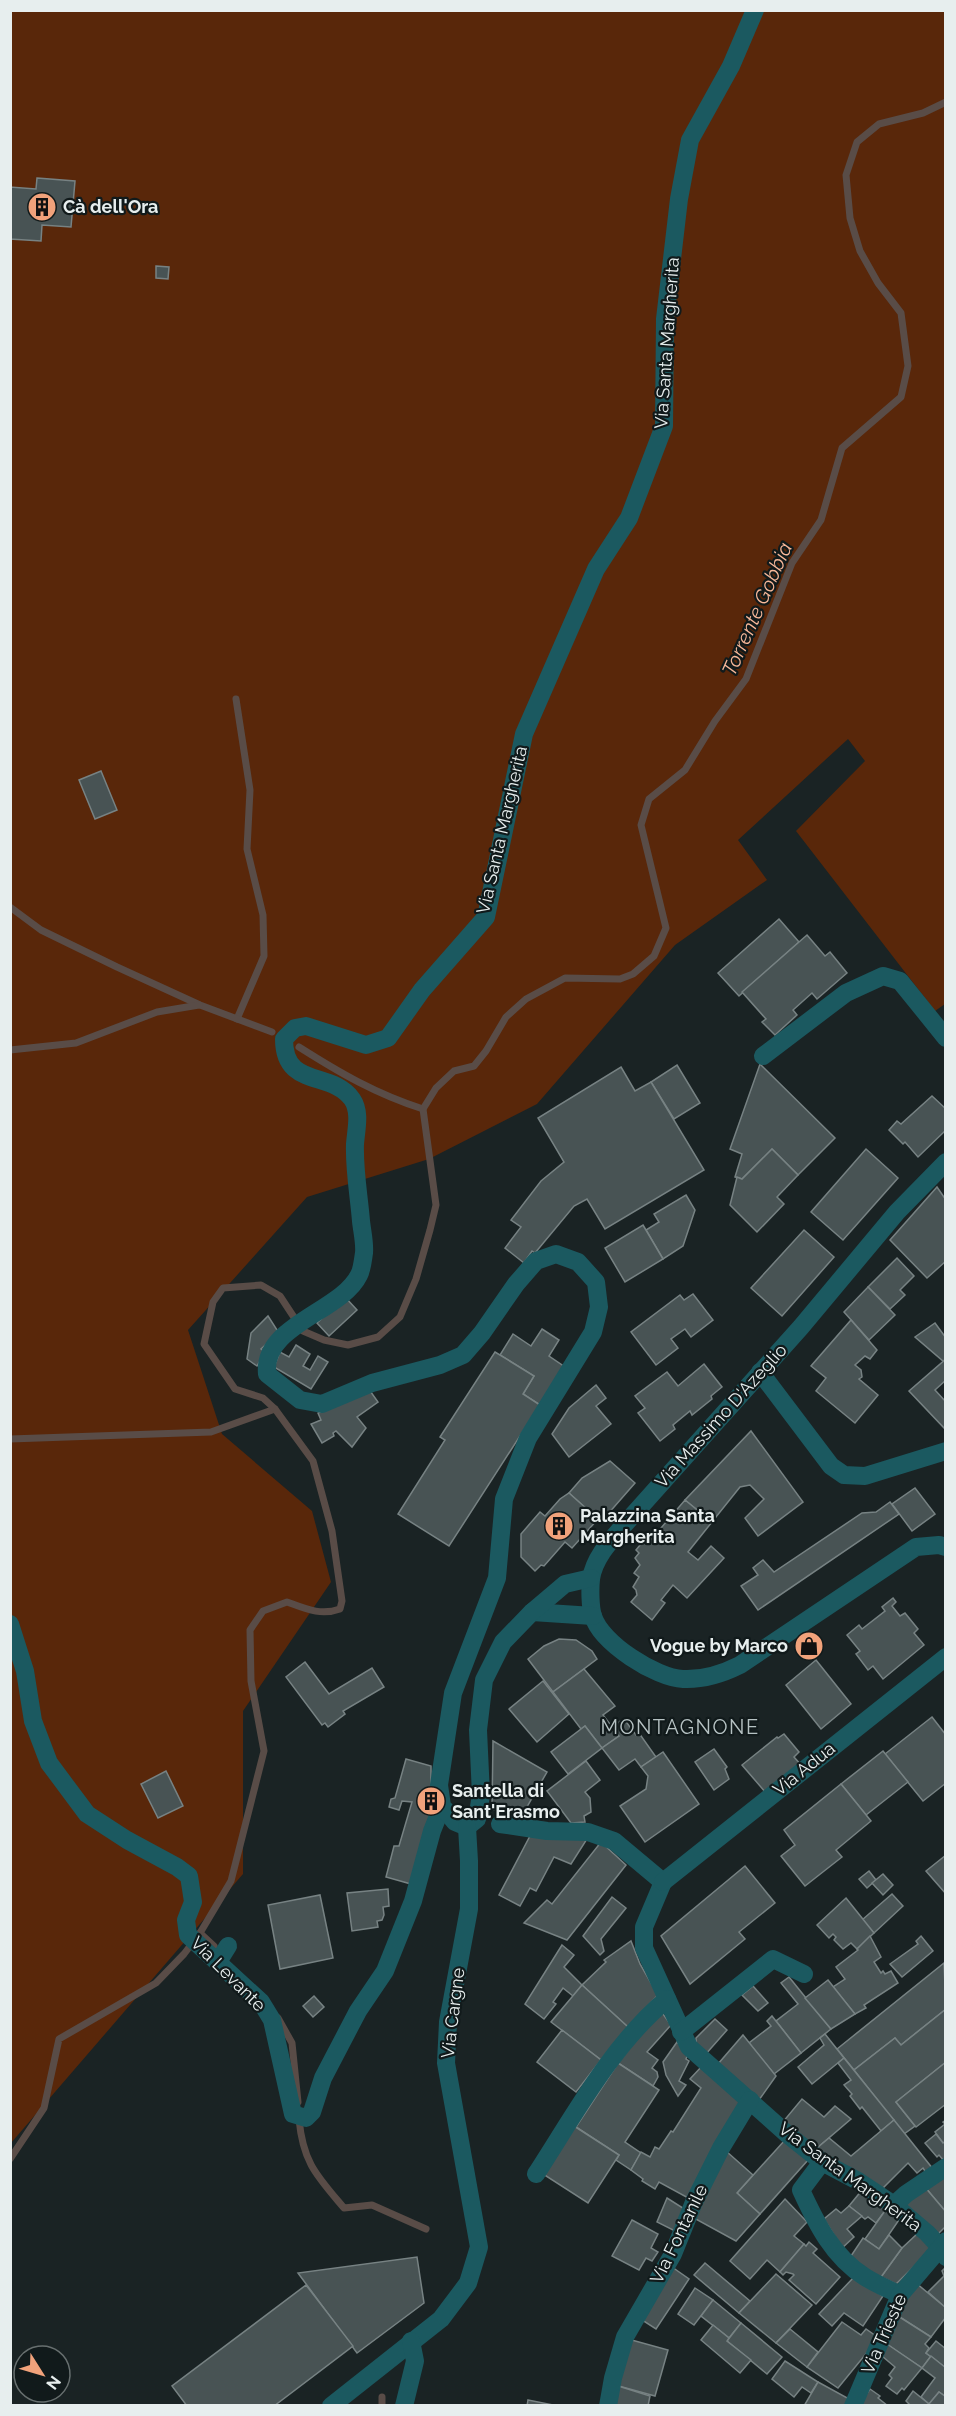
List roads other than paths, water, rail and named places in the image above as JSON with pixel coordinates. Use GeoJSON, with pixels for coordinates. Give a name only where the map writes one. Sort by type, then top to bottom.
{"type":"FeatureCollection","features":[{"type":"Feature","properties":{"kind":"street","name":"Via Santa Margherita"},"geometry":{"type":"LineString","coordinates":[[442,1806],[439,1785],[453,1693],[497,1578],[504,1499],[528,1438],[593,1332],[599,1307],[596,1282],[578,1262],[556,1254],[536,1261],[463,1355],[440,1365],[372,1383],[322,1404],[300,1400],[267,1374],[266,1362],[284,1336],[344,1293],[360,1275],[364,1252],[355,1145],[358,1117],[353,1100],[340,1088],[311,1078],[291,1067],[284,1053],[284,1039],[295,1028],[306,1026],[366,1045],[388,1038],[422,990],[486,917],[524,734],[596,569],[629,518],[664,426],[665,319],[679,199],[690,140],[731,66],[755,10]]}},
{"type":"Feature","properties":{"kind":"street"},"geometry":{"type":"LineString","coordinates":[[763,1056],[846,993],[883,976],[900,981],[945,1038]]}},
{"type":"Feature","properties":{"kind":"street","name":"Via Massimo D'Azeglio"},"geometry":{"type":"LineString","coordinates":[[592,1616],[591,1578],[602,1552],[801,1327],[897,1212],[945,1162]]}},
{"type":"Feature","properties":{"kind":"street"},"geometry":{"type":"LineString","coordinates":[[759,1372],[831,1466],[844,1475],[865,1476],[945,1451]]}},
{"type":"Feature","properties":{"kind":"street"},"geometry":{"type":"LineString","coordinates":[[532,1612],[592,1616],[604,1634],[624,1652],[651,1669],[682,1680],[717,1676],[740,1665],[916,1547],[939,1545],[945,1547]]}},
{"type":"Feature","properties":{"kind":"street"},"geometry":{"type":"LineString","coordinates":[[442,1806],[455,1822],[466,1827],[477,1819],[481,1795],[478,1730],[484,1680],[503,1642],[532,1612],[565,1584],[591,1578]]}},
{"type":"Feature","properties":{"kind":"street","name":"Via Levante"},"geometry":{"type":"LineString","coordinates":[[10,1624],[24,1671],[33,1721],[49,1763],[87,1814],[189,1876],[193,1902],[186,1920],[188,1935],[261,2002],[272,2020],[300,2116],[312,2112],[323,2078],[358,2011],[385,1971],[413,1901],[432,1831],[442,1806]]}},
{"type":"Feature","properties":{"kind":"street","name":"Via Adua"},"geometry":{"type":"LineString","coordinates":[[663,1882],[945,1657]]}},
{"type":"Feature","properties":{"kind":"street"},"geometry":{"type":"LineString","coordinates":[[500,1824],[547,1831],[588,1832],[614,1841],[663,1882]]}},
{"type":"Feature","properties":{"kind":"street","name":"Via Cargne"},"geometry":{"type":"LineString","coordinates":[[331,2406],[441,2319],[468,2283],[479,2247],[446,2063],[448,2022],[469,1909],[466,1827]]}},
{"type":"Feature","properties":{"kind":"street","name":"Via Santa Margherita"},"geometry":{"type":"LineString","coordinates":[[663,1882],[644,1927],[644,1948],[681,2032],[697,2056],[822,2162],[858,2181],[894,2205],[944,2249]]}},
{"type":"Feature","properties":{"kind":"street"},"geometry":{"type":"LineString","coordinates":[[214,1959],[228,1946]]}},
{"type":"Feature","properties":{"kind":"street"},"geometry":{"type":"LineString","coordinates":[[681,2032],[773,1959],[804,1974]]}},
{"type":"Feature","properties":{"kind":"street"},"geometry":{"type":"LineString","coordinates":[[536,2174],[631,2035],[643,2019],[667,1999]]}},
{"type":"Feature","properties":{"kind":"street","name":"Via Fontanile"},"geometry":{"type":"LineString","coordinates":[[608,2406],[625,2337],[673,2254],[694,2202],[750,2100]]}},
{"type":"Feature","properties":{"kind":"street"},"geometry":{"type":"LineString","coordinates":[[822,2162],[801,2190],[816,2222],[835,2250],[864,2276],[900,2295]]}},
{"type":"Feature","properties":{"kind":"street"},"geometry":{"type":"LineString","coordinates":[[894,2205],[945,2167]]}},
{"type":"Feature","properties":{"kind":"street","name":"Via Trieste"},"geometry":{"type":"LineString","coordinates":[[853,2406],[900,2295],[919,2270],[944,2249]]}},
{"type":"Feature","properties":{"kind":"street"},"geometry":{"type":"LineString","coordinates":[[404,2406],[415,2361],[411,2341]]}},
{"type":"Feature","properties":{"kind":"waterway","name":"Torrente Gobbia"},"geometry":{"type":"LineString","coordinates":[[10,2159],[44,2108],[59,2039],[156,1983],[184,1954],[200,1933],[231,1881],[264,1751],[251,1681],[250,1630],[263,1611],[287,1602],[314,1611],[326,1612],[340,1609],[342,1601],[332,1531],[313,1461],[275,1409],[263,1398],[235,1389],[204,1344],[213,1302],[223,1288],[261,1285],[280,1296],[303,1331],[324,1340],[348,1345],[378,1337],[400,1317],[416,1279],[436,1205],[423,1109],[436,1088],[454,1071],[474,1066],[486,1051],[506,1017],[526,999],[565,978],[620,979],[633,974],[654,956],[666,928],[641,825],[649,799],[685,770],[715,721],[746,679],[792,563],[821,520],[842,448],[901,397],[908,366],[901,313],[878,283],[860,251],[850,218],[846,175],[857,142],[879,124],[923,113],[946,102]]}},
{"type":"Feature","properties":{"kind":"waterway"},"geometry":{"type":"LineString","coordinates":[[236,699],[250,790],[247,849],[263,915],[264,956],[237,1019]]}},
{"type":"Feature","properties":{"kind":"waterway"},"geometry":{"type":"LineString","coordinates":[[10,907],[41,930],[117,967],[200,1005],[272,1032]]}},
{"type":"Feature","properties":{"kind":"waterway"},"geometry":{"type":"LineString","coordinates":[[10,1050],[76,1043],[157,1012],[199,1005]]}},
{"type":"Feature","properties":{"kind":"waterway"},"geometry":{"type":"LineString","coordinates":[[299,1047],[359,1082],[423,1109]]}},
{"type":"Feature","properties":{"kind":"waterway"},"geometry":{"type":"LineString","coordinates":[[10,1439],[211,1432],[275,1409]]}},
{"type":"Feature","properties":{"kind":"waterway"},"geometry":{"type":"LineString","coordinates":[[200,1933],[214,1946]]}},
{"type":"Feature","properties":{"kind":"waterway"},"geometry":{"type":"LineString","coordinates":[[278,2018],[292,2043],[298,2102]]}},
{"type":"Feature","properties":{"kind":"waterway"},"geometry":{"type":"LineString","coordinates":[[299,2119],[304,2147],[313,2168],[344,2208],[372,2205],[426,2229]]}},
{"type":"Feature","properties":{"kind":"waterway"},"geometry":{"type":"LineString","coordinates":[[382,2397],[382,2406]]}},
{"type":"Feature","properties":{"kind":"place","name":"Cà dell'Ora"},"geometry":{"type":"Point","coordinates":[42,207]}},
{"type":"Feature","properties":{"kind":"place","name":"Palazzina Santa Margherita"},"geometry":{"type":"Point","coordinates":[559,1526]}},
{"type":"Feature","properties":{"kind":"place","name":"Vogue by Marco"},"geometry":{"type":"Point","coordinates":[809,1646]}},
{"type":"Feature","properties":{"kind":"place","name":"Santella di Sant'Erasmo"},"geometry":{"type":"Point","coordinates":[431,1801]}},
{"type":"Feature","properties":{"kind":"district","name":"MONTAGNONE"},"geometry":{"type":"Point","coordinates":[680,1727]}}]}
